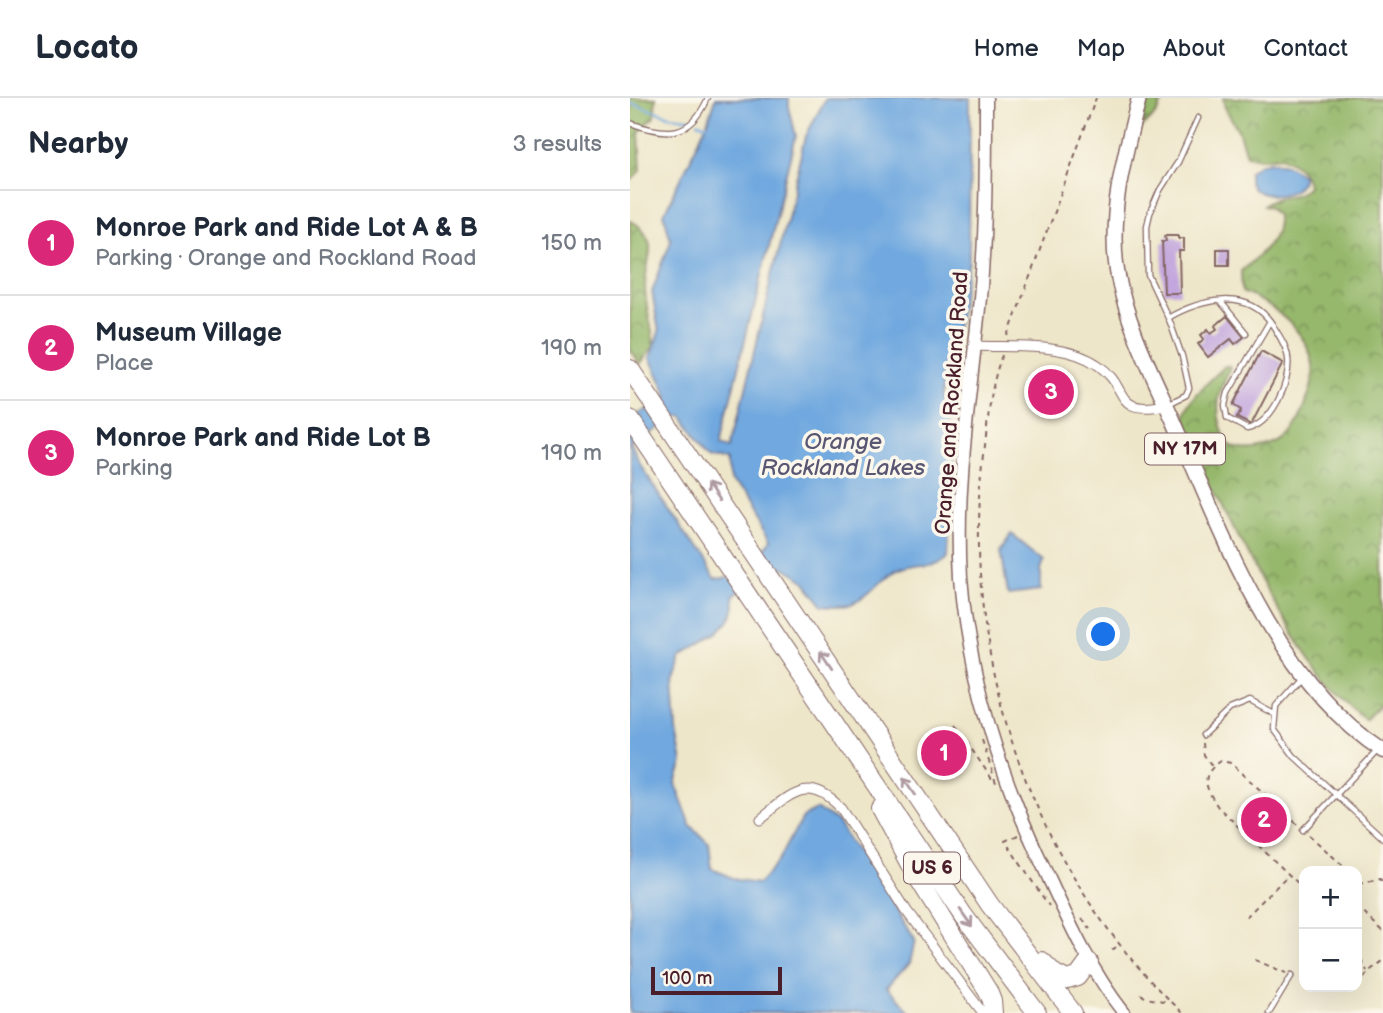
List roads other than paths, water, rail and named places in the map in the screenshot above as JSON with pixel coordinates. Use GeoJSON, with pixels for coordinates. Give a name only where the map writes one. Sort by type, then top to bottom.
{"type":"FeatureCollection","features":[{"type":"Feature","properties":{"kind":"highway","name":"US 6"},"geometry":{"type":"LineString","coordinates":[[630,369],[1008,930],[1073,1013]]}},
{"type":"Feature","properties":{"kind":"highway","name":"US 6"},"geometry":{"type":"LineString","coordinates":[[630,419],[964,916],[1037,1013]]}},
{"type":"Feature","properties":{"kind":"highway"},"geometry":{"type":"LineString","coordinates":[[832,720],[854,766],[907,860],[988,991],[993,1013]]}},
{"type":"Feature","properties":{"kind":"highway"},"geometry":{"type":"LineString","coordinates":[[948,842],[990,891],[1036,954],[1055,974],[1067,980],[1074,979],[1089,962]]}},
{"type":"Feature","properties":{"kind":"main road","name":"NY 17M"},"geometry":{"type":"LineString","coordinates":[[1139,98],[1117,198],[1115,238],[1117,272],[1129,318],[1248,585],[1276,635],[1331,708],[1381,750]]}},
{"type":"Feature","properties":{"kind":"street","name":"Orange and Rockland Road"},"geometry":{"type":"LineString","coordinates":[[986,98],[980,298],[961,501],[961,578],[972,652],[1004,776],[1038,857],[1089,962],[1124,1013]]}},
{"type":"Feature","properties":{"kind":"street"},"geometry":{"type":"LineString","coordinates":[[974,345],[1045,349],[1077,356],[1096,363],[1103,369],[1131,406],[1140,409],[1166,405]]}},
{"type":"Feature","properties":{"kind":"street"},"geometry":{"type":"LineString","coordinates":[[760,818],[793,792],[817,790],[829,796],[841,808],[907,912],[983,1013]]}},
{"type":"Feature","properties":{"kind":"lane"},"geometry":{"type":"LineString","coordinates":[[630,123],[646,128],[688,127],[696,120],[708,98]]}},
{"type":"Feature","properties":{"kind":"lane"},"geometry":{"type":"LineString","coordinates":[[1166,405],[1183,397],[1189,388],[1182,356],[1148,275],[1149,218],[1160,190],[1178,162],[1198,118]]}},
{"type":"Feature","properties":{"kind":"lane"},"geometry":{"type":"LineString","coordinates":[[1168,318],[1196,303],[1239,300],[1261,311],[1270,321],[1287,351],[1287,372],[1278,403],[1254,428],[1247,429],[1227,418],[1224,405],[1227,393],[1270,321]]}},
{"type":"Feature","properties":{"kind":"lane"},"geometry":{"type":"LineString","coordinates":[[1221,302],[1246,333]]}},
{"type":"Feature","properties":{"kind":"lane"},"geometry":{"type":"LineString","coordinates":[[1304,675],[1281,698],[1274,714],[1274,729],[1281,740],[1383,838]]}},
{"type":"Feature","properties":{"kind":"lane"},"geometry":{"type":"LineString","coordinates":[[1203,735],[1230,709],[1250,701],[1274,714]]}},
{"type":"Feature","properties":{"kind":"lane"},"geometry":{"type":"LineString","coordinates":[[1303,830],[1381,750]]}},
{"type":"Feature","properties":{"kind":"lane"},"geometry":{"type":"LineString","coordinates":[[1269,1013],[1292,975]]}},
{"type":"Feature","properties":{"kind":"water","name":"Orange Rockland Lakes"},"geometry":{"type":"Polygon","coordinates":[[[716,98],[789,98],[796,136],[721,441],[732,446],[806,136],[825,98],[970,98],[969,261],[956,329],[945,365],[944,395],[953,434],[948,553],[930,563],[896,570],[864,597],[845,605],[824,604],[805,580],[785,568],[774,567],[733,596],[734,607],[730,621],[719,633],[681,657],[673,680],[676,730],[682,762],[675,784],[691,826],[709,844],[712,869],[734,878],[759,882],[781,858],[803,816],[818,809],[838,824],[914,942],[909,964],[886,990],[909,1013],[630,1013],[630,419],[668,397],[650,358],[659,332],[652,292],[671,240],[664,214],[707,125],[716,98]],[[674,417],[632,448],[638,463],[715,579],[722,578],[745,567],[759,556],[768,543],[730,482],[730,459],[711,454],[683,417],[674,417]]]}},
{"type":"Feature","properties":{"kind":"water"},"geometry":{"type":"Polygon","coordinates":[[[1272,161],[1286,164],[1302,174],[1301,182],[1294,189],[1274,195],[1254,190],[1250,182],[1250,171],[1259,164],[1272,161]]]}},
{"type":"Feature","properties":{"kind":"water"},"geometry":{"type":"Polygon","coordinates":[[[1012,534],[1044,560],[1041,590],[1008,594],[1001,550],[1012,534]]]}},
{"type":"Feature","properties":{"kind":"waterway"},"geometry":{"type":"LineString","coordinates":[[630,103],[670,116],[693,119]]}},
{"type":"Feature","properties":{"kind":"waterway"},"geometry":{"type":"LineString","coordinates":[[699,122],[707,125]]}},
{"type":"Feature","properties":{"kind":"place","name":"Monroe Park and Ride Lot B"},"geometry":{"type":"Point","coordinates":[1051,392]}},
{"type":"Feature","properties":{"kind":"place","name":"Monroe Park and Ride Lot A & B"},"geometry":{"type":"Point","coordinates":[944,753]}},
{"type":"Feature","properties":{"kind":"place","name":"Museum Village"},"geometry":{"type":"Point","coordinates":[1264,820]}}]}
